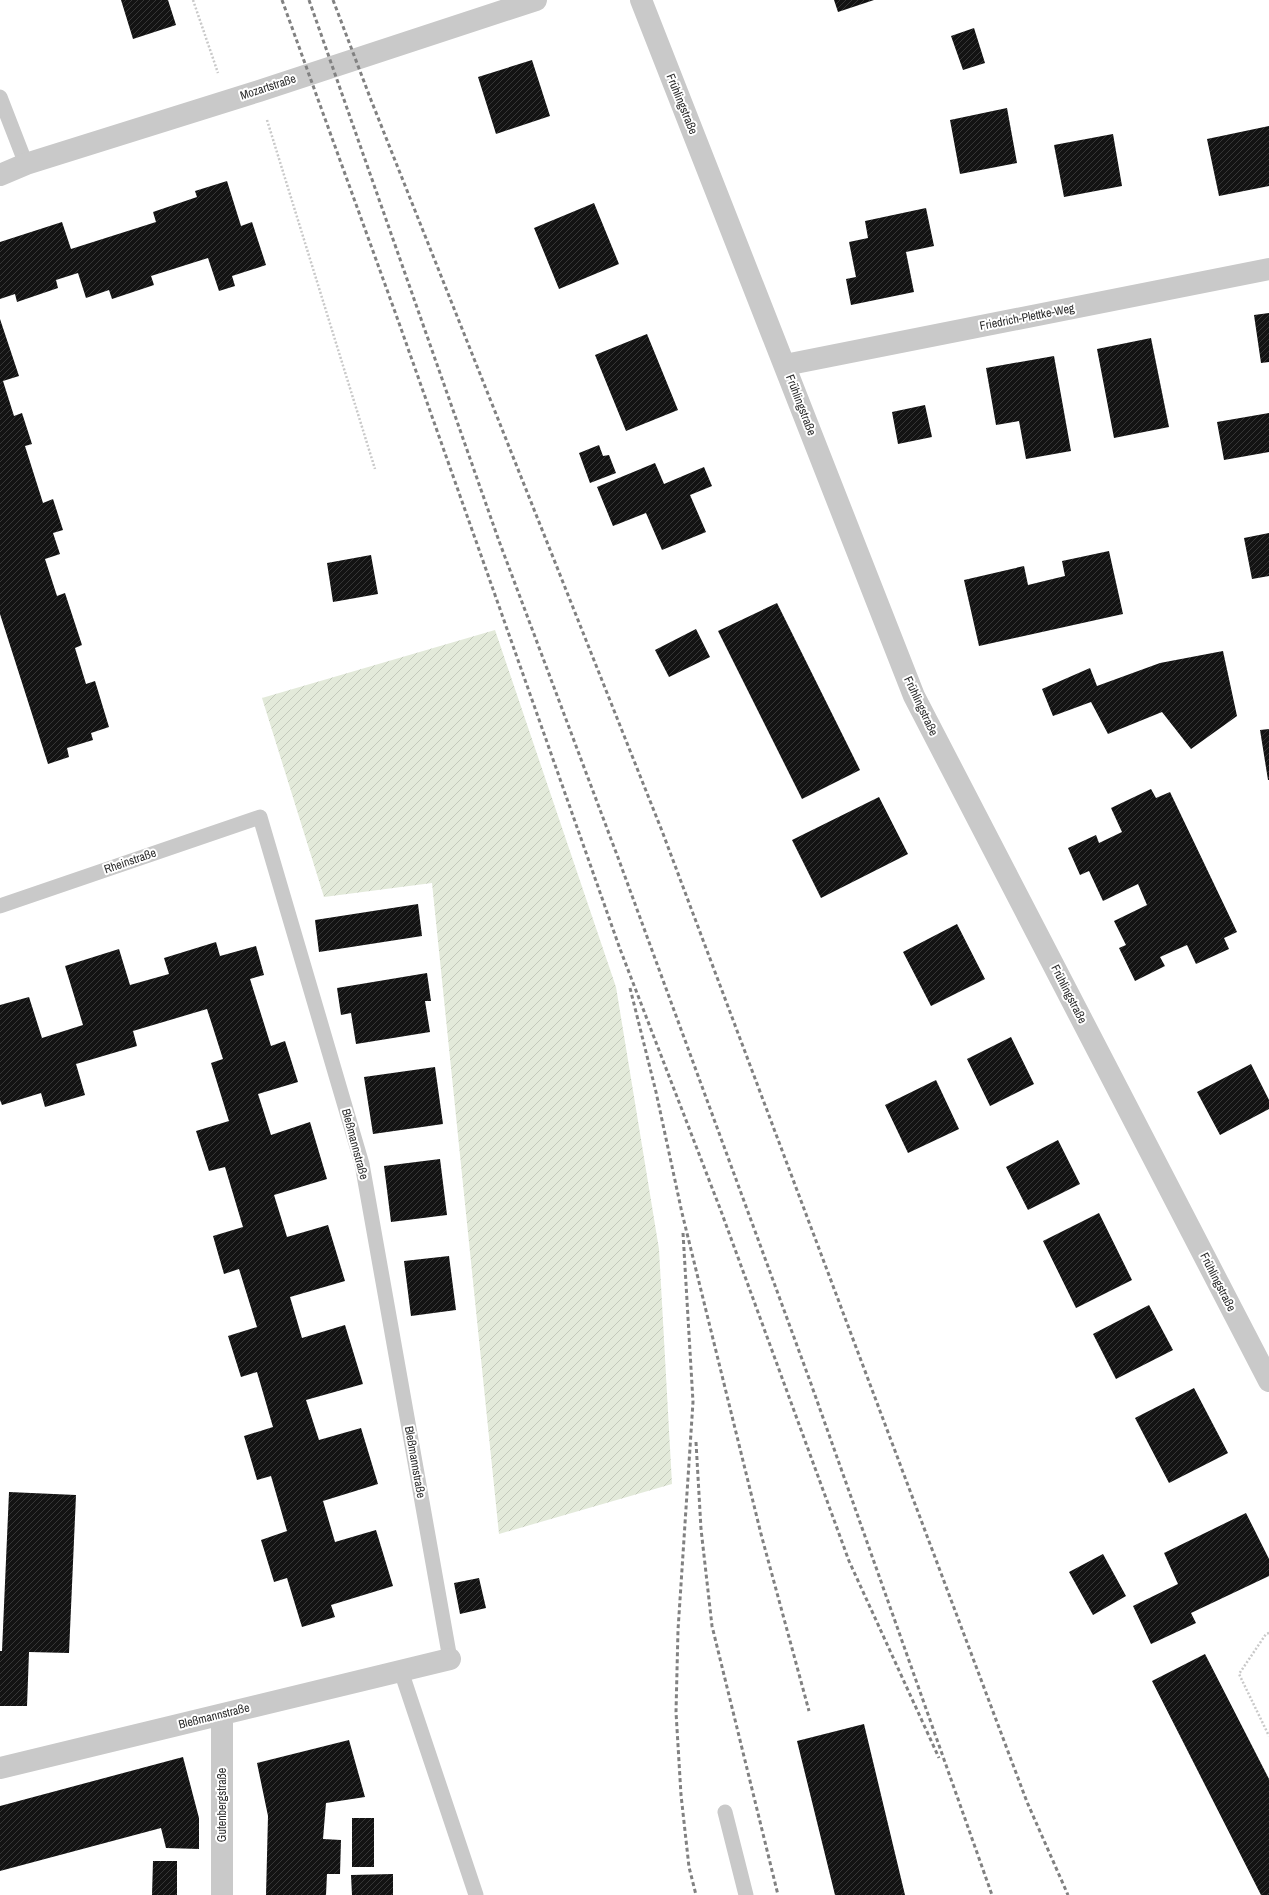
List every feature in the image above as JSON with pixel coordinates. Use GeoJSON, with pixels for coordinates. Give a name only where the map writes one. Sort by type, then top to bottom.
{"type":"FeatureCollection","features":[{"type":"Feature","properties":{"kind":"street","name":"Mozartstraße"},"geometry":{"type":"LineString","coordinates":[[0,176],[26,164],[259,91],[536,0]]}},
{"type":"Feature","properties":{"kind":"street","name":"Frühlingstraße"},"geometry":{"type":"LineString","coordinates":[[641,0],[914,696],[1269,1381]]}},
{"type":"Feature","properties":{"kind":"street","name":"Friedrich-Plettke-Weg"},"geometry":{"type":"LineString","coordinates":[[785,365],[1269,269]]}},
{"type":"Feature","properties":{"kind":"street","name":"Bleßmannstraße"},"geometry":{"type":"LineString","coordinates":[[0,1768],[450,1659]]}},
{"type":"Feature","properties":{"kind":"street","name":"Gutenbergstraße"},"geometry":{"type":"LineString","coordinates":[[222,1714],[222,1895]]}},
{"type":"Feature","properties":{"kind":"lane"},"geometry":{"type":"LineString","coordinates":[[0,97],[26,164]]}},
{"type":"Feature","properties":{"kind":"lane","name":"Rheinstraße"},"geometry":{"type":"LineString","coordinates":[[0,906],[260,817]]}},
{"type":"Feature","properties":{"kind":"lane","name":"Bleßmannstraße"},"geometry":{"type":"LineString","coordinates":[[260,817],[362,1164],[450,1659]]}},
{"type":"Feature","properties":{"kind":"lane"},"geometry":{"type":"LineString","coordinates":[[401,1671],[476,1895]]}},
{"type":"Feature","properties":{"kind":"lane"},"geometry":{"type":"LineString","coordinates":[[725,1812],[746,1895]]}},
{"type":"Feature","properties":{"kind":"path"},"geometry":{"type":"LineString","coordinates":[[193,0],[228,100]]}},
{"type":"Feature","properties":{"kind":"path"},"geometry":{"type":"LineString","coordinates":[[259,91],[375,469]]}},
{"type":"Feature","properties":{"kind":"path"},"geometry":{"type":"LineString","coordinates":[[1269,1633],[1266,1634],[1239,1674],[1269,1736]]}},
{"type":"Feature","properties":{"kind":"green space"},"geometry":{"type":"Polygon","coordinates":[[[495,630],[616,987],[659,1249],[672,1484],[499,1534],[432,883],[324,897],[262,698],[495,630]]]}},
{"type":"Feature","properties":{"kind":"building"},"geometry":{"type":"Polygon","coordinates":[[[121,0],[168,0],[176,25],[133,39],[121,0]]]}},
{"type":"Feature","properties":{"kind":"building"},"geometry":{"type":"Polygon","coordinates":[[[834,0],[874,0],[838,12],[834,0]]]}},
{"type":"Feature","properties":{"kind":"building"},"geometry":{"type":"Polygon","coordinates":[[[974,28],[985,63],[963,70],[951,36],[974,28]]]}},
{"type":"Feature","properties":{"kind":"building"},"geometry":{"type":"Polygon","coordinates":[[[532,60],[550,116],[496,134],[478,77],[532,60]]]}},
{"type":"Feature","properties":{"kind":"building"},"geometry":{"type":"Polygon","coordinates":[[[1007,108],[1017,163],[960,174],[950,120],[1007,108]]]}},
{"type":"Feature","properties":{"kind":"building"},"geometry":{"type":"Polygon","coordinates":[[[1269,126],[1269,186],[1219,196],[1207,139],[1269,126]]]}},
{"type":"Feature","properties":{"kind":"building"},"geometry":{"type":"Polygon","coordinates":[[[1113,134],[1122,186],[1064,197],[1054,145],[1113,134]]]}},
{"type":"Feature","properties":{"kind":"building"},"geometry":{"type":"Polygon","coordinates":[[[227,181],[241,226],[252,222],[266,265],[232,276],[235,286],[219,291],[208,258],[151,276],[154,285],[112,299],[109,290],[86,298],[78,273],[56,280],[58,288],[17,302],[15,294],[0,299],[0,242],[62,222],[71,249],[156,222],[153,212],[197,197],[195,191],[227,181]]]}},
{"type":"Feature","properties":{"kind":"building"},"geometry":{"type":"Polygon","coordinates":[[[594,203],[619,264],[559,289],[534,228],[594,203]]]}},
{"type":"Feature","properties":{"kind":"building"},"geometry":{"type":"Polygon","coordinates":[[[926,208],[934,246],[906,252],[914,292],[851,305],[846,279],[856,277],[849,242],[868,238],[865,221],[926,208]]]}},
{"type":"Feature","properties":{"kind":"building"},"geometry":{"type":"Polygon","coordinates":[[[1269,313],[1269,362],[1261,363],[1254,315],[1269,313]]]}},
{"type":"Feature","properties":{"kind":"building"},"geometry":{"type":"Polygon","coordinates":[[[0,319],[19,376],[3,381],[14,416],[22,413],[32,444],[25,446],[43,503],[53,499],[63,530],[53,533],[60,554],[45,559],[57,596],[65,593],[82,645],[75,648],[86,684],[95,681],[109,727],[91,733],[93,740],[67,748],[69,757],[48,764],[0,614],[0,319]]]}},
{"type":"Feature","properties":{"kind":"building"},"geometry":{"type":"Polygon","coordinates":[[[647,334],[678,410],[626,431],[595,355],[647,334]]]}},
{"type":"Feature","properties":{"kind":"building"},"geometry":{"type":"Polygon","coordinates":[[[1151,338],[1169,427],[1114,438],[1097,349],[1151,338]]]}},
{"type":"Feature","properties":{"kind":"building"},"geometry":{"type":"Polygon","coordinates":[[[1054,356],[1071,451],[1026,459],[1019,421],[996,425],[986,368],[1054,356]]]}},
{"type":"Feature","properties":{"kind":"building"},"geometry":{"type":"Polygon","coordinates":[[[925,405],[932,437],[898,444],[892,412],[925,405]]]}},
{"type":"Feature","properties":{"kind":"building"},"geometry":{"type":"Polygon","coordinates":[[[1269,413],[1269,452],[1224,460],[1217,422],[1269,413]]]}},
{"type":"Feature","properties":{"kind":"building"},"geometry":{"type":"Polygon","coordinates":[[[599,445],[603,456],[609,455],[616,473],[590,483],[579,453],[599,445]]]}},
{"type":"Feature","properties":{"kind":"building"},"geometry":{"type":"Polygon","coordinates":[[[655,463],[664,484],[704,467],[712,486],[690,495],[706,532],[662,550],[646,513],[613,526],[597,487],[655,463]]]}},
{"type":"Feature","properties":{"kind":"building"},"geometry":{"type":"Polygon","coordinates":[[[1269,533],[1269,576],[1252,579],[1244,538],[1269,533]]]}},
{"type":"Feature","properties":{"kind":"building"},"geometry":{"type":"Polygon","coordinates":[[[1109,551],[1123,614],[979,646],[964,580],[1024,566],[1028,585],[1065,576],[1062,561],[1109,551]]]}},
{"type":"Feature","properties":{"kind":"building"},"geometry":{"type":"Polygon","coordinates":[[[371,555],[378,594],[333,602],[327,563],[371,555]]]}},
{"type":"Feature","properties":{"kind":"building"},"geometry":{"type":"Polygon","coordinates":[[[777,603],[860,770],[802,799],[718,631],[777,603]]]}},
{"type":"Feature","properties":{"kind":"building"},"geometry":{"type":"Polygon","coordinates":[[[696,629],[710,657],[669,677],[655,650],[696,629]]]}},
{"type":"Feature","properties":{"kind":"building"},"geometry":{"type":"Polygon","coordinates":[[[1223,651],[1237,716],[1191,749],[1162,712],[1108,734],[1091,702],[1053,716],[1042,689],[1090,668],[1097,686],[1160,663],[1223,651]]]}},
{"type":"Feature","properties":{"kind":"building"},"geometry":{"type":"Polygon","coordinates":[[[1269,729],[1269,780],[1268,780],[1260,730],[1269,729]]]}},
{"type":"Feature","properties":{"kind":"building"},"geometry":{"type":"Polygon","coordinates":[[[1151,789],[1156,798],[1170,792],[1237,932],[1224,938],[1229,949],[1196,964],[1187,945],[1160,957],[1165,966],[1135,981],[1119,948],[1126,945],[1114,921],[1147,905],[1138,884],[1103,901],[1089,871],[1080,875],[1068,848],[1096,835],[1099,843],[1122,832],[1111,808],[1151,789]]]}},
{"type":"Feature","properties":{"kind":"building"},"geometry":{"type":"Polygon","coordinates":[[[879,797],[908,854],[821,898],[792,840],[879,797]]]}},
{"type":"Feature","properties":{"kind":"building"},"geometry":{"type":"Polygon","coordinates":[[[418,904],[422,936],[319,952],[315,920],[418,904]]]}},
{"type":"Feature","properties":{"kind":"building"},"geometry":{"type":"Polygon","coordinates":[[[957,924],[985,979],[931,1006],[903,952],[957,924]]]}},
{"type":"Feature","properties":{"kind":"building"},"geometry":{"type":"Polygon","coordinates":[[[216,942],[220,956],[256,946],[264,975],[250,979],[271,1046],[285,1041],[298,1082],[258,1094],[271,1135],[310,1122],[327,1179],[274,1195],[287,1237],[328,1225],[345,1281],[290,1297],[302,1338],[345,1325],[363,1384],[306,1400],[319,1440],[361,1428],[378,1484],[323,1501],[335,1542],[376,1530],[393,1586],[331,1605],[335,1617],[302,1627],[287,1578],[274,1582],[261,1540],[287,1531],[271,1476],[257,1480],[244,1436],[273,1427],[257,1372],[241,1377],[228,1336],[257,1327],[239,1269],[224,1274],[213,1236],[243,1227],[225,1167],[209,1171],[196,1131],[229,1121],[211,1063],[223,1059],[207,1009],[133,1031],[137,1046],[76,1064],[85,1095],[45,1107],[41,1093],[2,1105],[0,1100],[0,1005],[29,997],[42,1038],[83,1025],[65,966],[119,949],[130,985],[169,974],[164,958],[216,942]]]}},
{"type":"Feature","properties":{"kind":"building"},"geometry":{"type":"Polygon","coordinates":[[[427,973],[431,1001],[425,1001],[430,1032],[356,1044],[351,1013],[341,1015],[337,988],[427,973]]]}},
{"type":"Feature","properties":{"kind":"building"},"geometry":{"type":"Polygon","coordinates":[[[1011,1037],[1034,1084],[990,1106],[967,1059],[1011,1037]]]}},
{"type":"Feature","properties":{"kind":"building"},"geometry":{"type":"Polygon","coordinates":[[[1251,1064],[1269,1100],[1269,1109],[1220,1135],[1197,1092],[1251,1064]]]}},
{"type":"Feature","properties":{"kind":"building"},"geometry":{"type":"Polygon","coordinates":[[[435,1067],[443,1124],[373,1134],[364,1077],[435,1067]]]}},
{"type":"Feature","properties":{"kind":"building"},"geometry":{"type":"Polygon","coordinates":[[[936,1080],[959,1129],[908,1153],[885,1105],[936,1080]]]}},
{"type":"Feature","properties":{"kind":"building"},"geometry":{"type":"Polygon","coordinates":[[[1058,1140],[1080,1184],[1028,1210],[1006,1167],[1058,1140]]]}},
{"type":"Feature","properties":{"kind":"building"},"geometry":{"type":"Polygon","coordinates":[[[440,1159],[447,1215],[391,1222],[384,1166],[440,1159]]]}},
{"type":"Feature","properties":{"kind":"building"},"geometry":{"type":"Polygon","coordinates":[[[1099,1213],[1132,1280],[1076,1308],[1043,1241],[1099,1213]]]}},
{"type":"Feature","properties":{"kind":"building"},"geometry":{"type":"Polygon","coordinates":[[[449,1256],[456,1310],[411,1316],[404,1261],[449,1256]]]}},
{"type":"Feature","properties":{"kind":"building"},"geometry":{"type":"Polygon","coordinates":[[[1149,1305],[1173,1350],[1116,1379],[1093,1334],[1149,1305]]]}},
{"type":"Feature","properties":{"kind":"building"},"geometry":{"type":"Polygon","coordinates":[[[1194,1388],[1228,1453],[1169,1483],[1135,1418],[1194,1388]]]}},
{"type":"Feature","properties":{"kind":"building"},"geometry":{"type":"Polygon","coordinates":[[[9,1492],[76,1495],[69,1653],[29,1652],[27,1706],[0,1706],[0,1651],[2,1651],[9,1492]]]}},
{"type":"Feature","properties":{"kind":"building"},"geometry":{"type":"Polygon","coordinates":[[[1246,1513],[1269,1559],[1269,1576],[1191,1613],[1196,1623],[1151,1644],[1133,1606],[1178,1584],[1164,1553],[1246,1513]]]}},
{"type":"Feature","properties":{"kind":"building"},"geometry":{"type":"Polygon","coordinates":[[[1103,1554],[1126,1596],[1093,1615],[1069,1572],[1103,1554]]]}},
{"type":"Feature","properties":{"kind":"building"},"geometry":{"type":"Polygon","coordinates":[[[479,1578],[486,1608],[460,1614],[454,1583],[479,1578]]]}},
{"type":"Feature","properties":{"kind":"building"},"geometry":{"type":"Polygon","coordinates":[[[1205,1654],[1269,1779],[1269,1895],[1261,1895],[1152,1681],[1205,1654]]]}},
{"type":"Feature","properties":{"kind":"building"},"geometry":{"type":"Polygon","coordinates":[[[864,1724],[905,1895],[835,1895],[797,1741],[864,1724]]]}},
{"type":"Feature","properties":{"kind":"building"},"geometry":{"type":"Polygon","coordinates":[[[349,1740],[365,1797],[326,1803],[323,1839],[341,1840],[340,1874],[327,1874],[326,1895],[266,1895],[268,1816],[257,1763],[349,1740]]]}},
{"type":"Feature","properties":{"kind":"building"},"geometry":{"type":"Polygon","coordinates":[[[183,1757],[199,1818],[199,1849],[166,1848],[161,1828],[0,1871],[0,1806],[183,1757]]]}},
{"type":"Feature","properties":{"kind":"building"},"geometry":{"type":"Polygon","coordinates":[[[352,1818],[374,1818],[374,1867],[352,1867],[352,1818]]]}},
{"type":"Feature","properties":{"kind":"building"},"geometry":{"type":"Polygon","coordinates":[[[153,1861],[177,1861],[177,1895],[152,1895],[153,1861]]]}},
{"type":"Feature","properties":{"kind":"building"},"geometry":{"type":"Polygon","coordinates":[[[393,1874],[393,1895],[352,1895],[351,1875],[393,1874]]]}},
{"type":"Feature","properties":{"kind":"railway"},"geometry":{"type":"LineString","coordinates":[[282,0],[399,323],[620,949],[721,1211],[849,1561],[939,1758]]}},
{"type":"Feature","properties":{"kind":"railway"},"geometry":{"type":"LineString","coordinates":[[309,0],[499,541],[620,863],[810,1381],[992,1895]]}},
{"type":"Feature","properties":{"kind":"railway"},"geometry":{"type":"LineString","coordinates":[[333,0],[371,100],[662,831],[1027,1802],[1068,1895]]}},
{"type":"Feature","properties":{"kind":"railway"},"geometry":{"type":"LineString","coordinates":[[630,988],[656,1092],[682,1213],[761,1534],[809,1711]]}},
{"type":"Feature","properties":{"kind":"railway"},"geometry":{"type":"LineString","coordinates":[[683,1233],[693,1402],[678,1630],[676,1712],[681,1795],[689,1867],[696,1895]]}},
{"type":"Feature","properties":{"kind":"railway"},"geometry":{"type":"LineString","coordinates":[[696,1442],[701,1529],[712,1626],[778,1895]]}}]}
